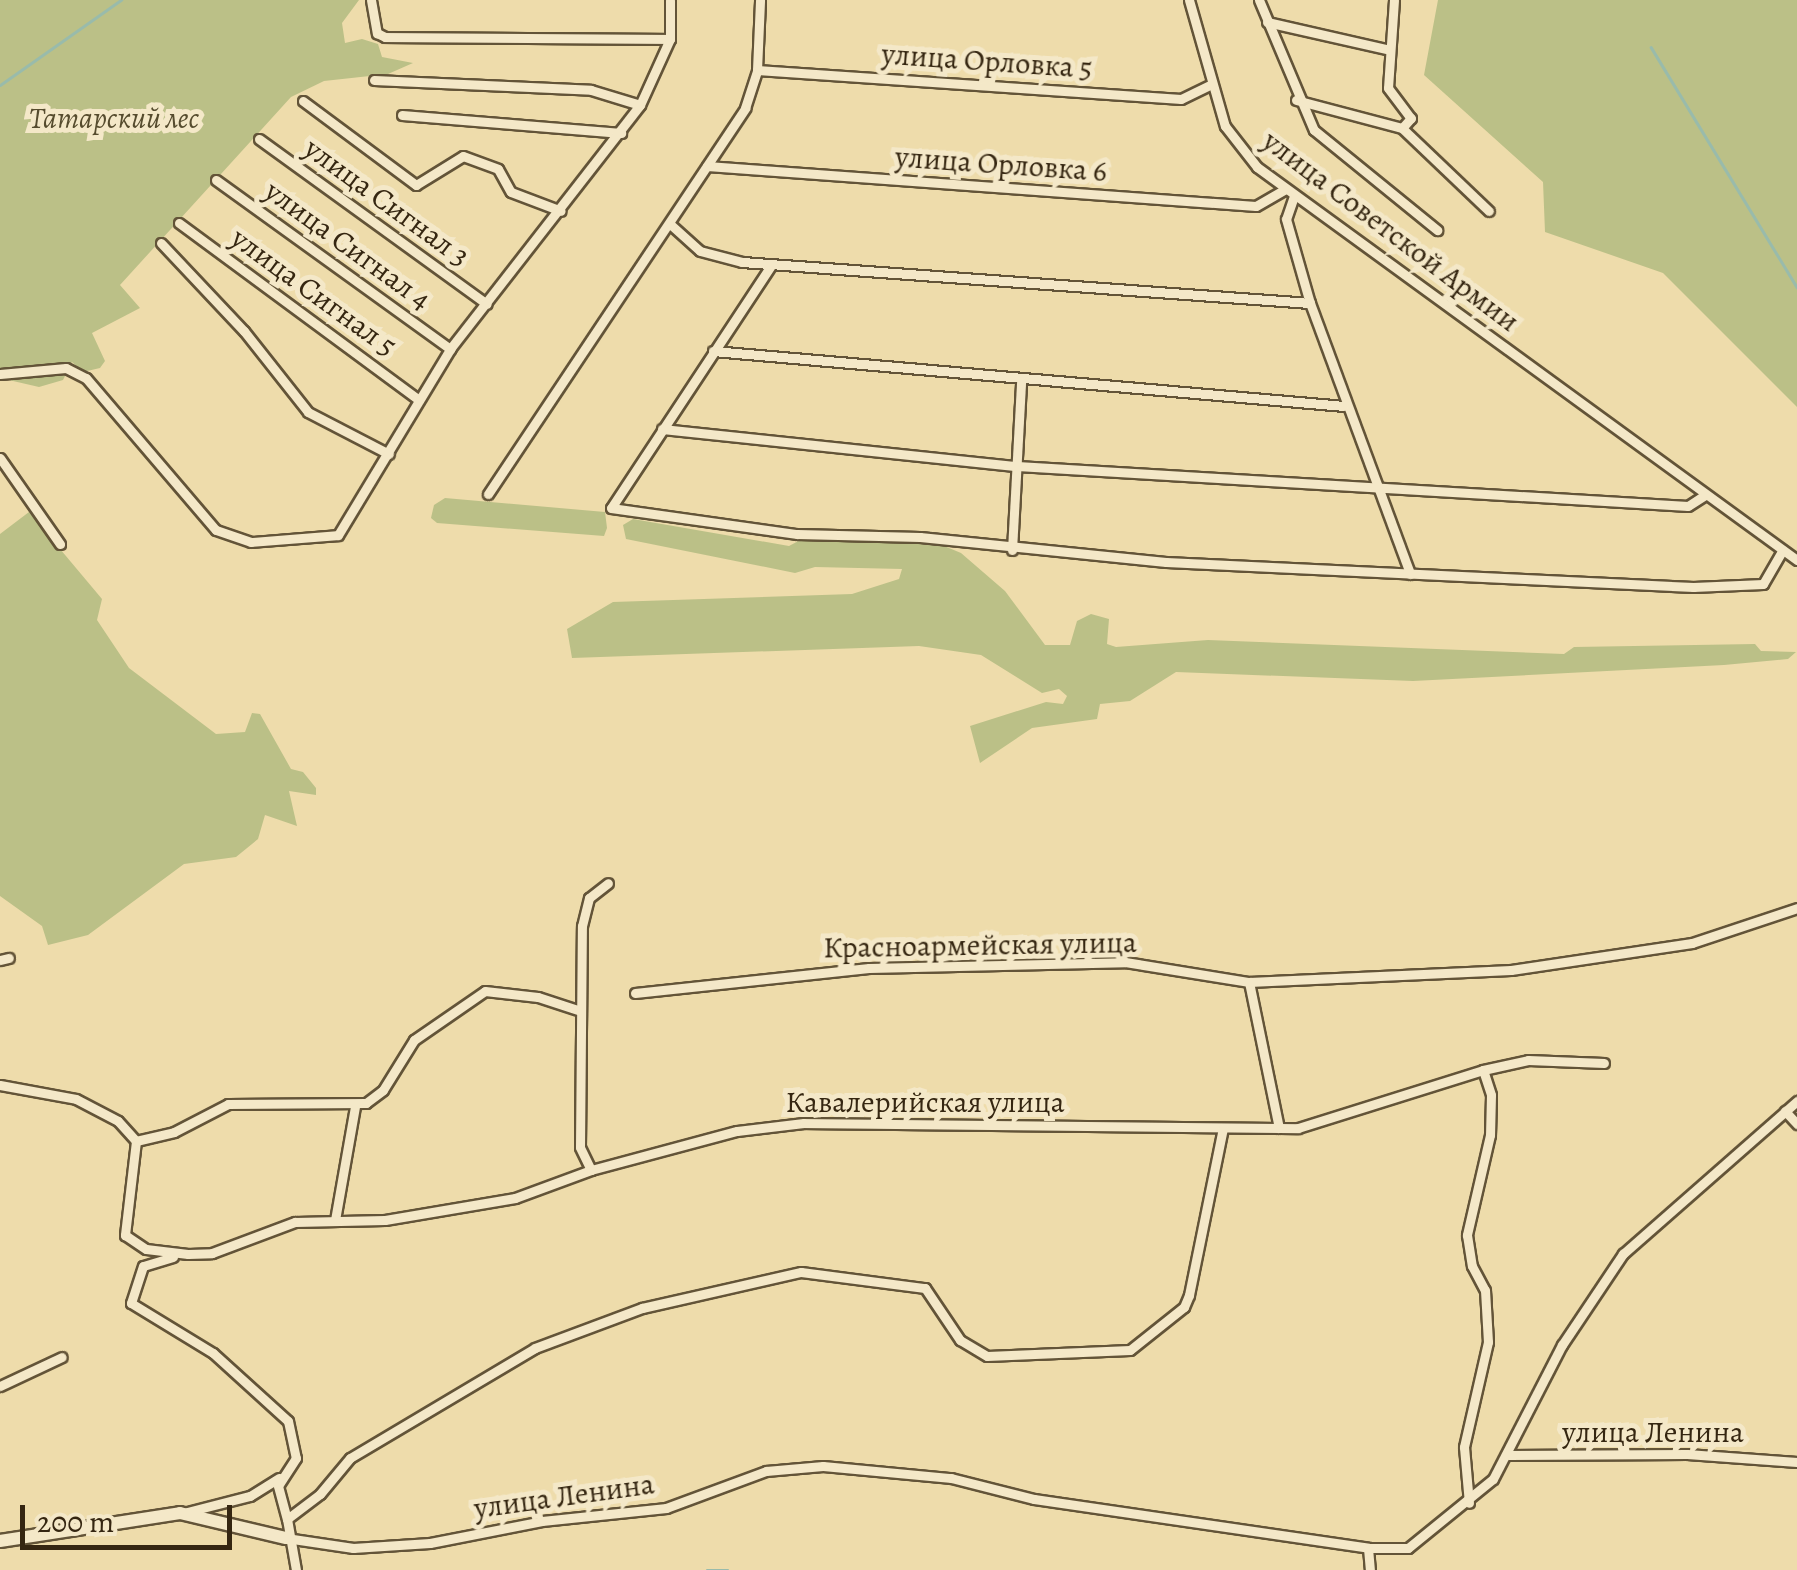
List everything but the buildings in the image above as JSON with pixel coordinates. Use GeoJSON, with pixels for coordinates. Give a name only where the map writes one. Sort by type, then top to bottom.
{"type":"FeatureCollection","features":[{"type":"Feature","properties":{"kind":"street"},"geometry":{"type":"LineString","coordinates":[[371,0],[377,33],[385,37],[670,39]]}},
{"type":"Feature","properties":{"kind":"street"},"geometry":{"type":"LineString","coordinates":[[0,374],[66,368],[86,378],[216,530],[251,542],[338,534],[450,350],[561,212],[640,105],[670,39],[670,0]]}},
{"type":"Feature","properties":{"kind":"street"},"geometry":{"type":"LineString","coordinates":[[488,494],[745,108],[757,70],[760,0]]}},
{"type":"Feature","properties":{"kind":"street","name":"улица Советской Армии"},"geometry":{"type":"LineString","coordinates":[[1188,0],[1210,84],[1233,140],[1285,189],[1797,560]]}},
{"type":"Feature","properties":{"kind":"street"},"geometry":{"type":"LineString","coordinates":[[1259,0],[1296,100],[1314,130],[1438,230]]}},
{"type":"Feature","properties":{"kind":"street"},"geometry":{"type":"LineString","coordinates":[[1394,0],[1388,88],[1410,118],[1402,128]]}},
{"type":"Feature","properties":{"kind":"street"},"geometry":{"type":"LineString","coordinates":[[1267,22],[1390,50]]}},
{"type":"Feature","properties":{"kind":"street","name":"улица Орловка 5"},"geometry":{"type":"LineString","coordinates":[[757,70],[1181,98],[1210,84]]}},
{"type":"Feature","properties":{"kind":"street"},"geometry":{"type":"LineString","coordinates":[[374,80],[591,90],[640,105]]}},
{"type":"Feature","properties":{"kind":"street"},"geometry":{"type":"LineString","coordinates":[[1296,100],[1402,128],[1489,212]]}},
{"type":"Feature","properties":{"kind":"street"},"geometry":{"type":"LineString","coordinates":[[304,101],[416,185],[462,156],[491,164],[511,192],[561,212]]}},
{"type":"Feature","properties":{"kind":"street"},"geometry":{"type":"LineString","coordinates":[[402,115],[621,132]]}},
{"type":"Feature","properties":{"kind":"street","name":"улица Сигнал 3"},"geometry":{"type":"LineString","coordinates":[[259,139],[487,304]]}},
{"type":"Feature","properties":{"kind":"street","name":"улица Орловка 6"},"geometry":{"type":"LineString","coordinates":[[707,166],[1268,205]]}},
{"type":"Feature","properties":{"kind":"street","name":"улица Сигнал 4"},"geometry":{"type":"LineString","coordinates":[[216,180],[450,350]]}},
{"type":"Feature","properties":{"kind":"street"},"geometry":{"type":"LineString","coordinates":[[1285,189],[1268,205],[1286,219]]}},
{"type":"Feature","properties":{"kind":"street"},"geometry":{"type":"LineString","coordinates":[[1294,196],[1286,219],[1310,303],[1344,406],[1410,574]]}},
{"type":"Feature","properties":{"kind":"street","name":"улица Сигнал 5"},"geometry":{"type":"LineString","coordinates":[[179,224],[418,400]]}},
{"type":"Feature","properties":{"kind":"street"},"geometry":{"type":"LineString","coordinates":[[670,224],[700,251],[772,264],[1310,303]]}},
{"type":"Feature","properties":{"kind":"street"},"geometry":{"type":"LineString","coordinates":[[161,243],[244,331],[308,412],[389,454]]}},
{"type":"Feature","properties":{"kind":"street"},"geometry":{"type":"LineString","coordinates":[[772,264],[611,508],[797,534],[920,538],[1012,550],[1410,574],[1752,587],[1773,573],[1783,550]]}},
{"type":"Feature","properties":{"kind":"street"},"geometry":{"type":"LineString","coordinates":[[713,351],[1021,382],[1344,406]]}},
{"type":"Feature","properties":{"kind":"street"},"geometry":{"type":"LineString","coordinates":[[1012,550],[1021,382]]}},
{"type":"Feature","properties":{"kind":"street"},"geometry":{"type":"LineString","coordinates":[[662,429],[1017,466],[1688,506],[1706,496]]}},
{"type":"Feature","properties":{"kind":"street"},"geometry":{"type":"LineString","coordinates":[[0,458],[60,544]]}},
{"type":"Feature","properties":{"kind":"street"},"geometry":{"type":"LineString","coordinates":[[590,1170],[580,1147],[582,926],[589,898],[608,884]]}},
{"type":"Feature","properties":{"kind":"street","name":"Красноармейская улица"},"geometry":{"type":"LineString","coordinates":[[635,992],[869,968],[1125,962],[1250,982],[1511,970],[1692,942],[1797,908]]}},
{"type":"Feature","properties":{"kind":"street"},"geometry":{"type":"LineString","coordinates":[[1250,982],[1279,1128]]}},
{"type":"Feature","properties":{"kind":"street"},"geometry":{"type":"LineString","coordinates":[[0,1085],[76,1099],[118,1121],[136,1141],[174,1132],[238,1102],[355,1107],[383,1090],[414,1040],[484,992],[538,997],[581,1011]]}},
{"type":"Feature","properties":{"kind":"street","name":"Кавалерийская улица"},"geometry":{"type":"LineString","coordinates":[[136,1141],[125,1234],[146,1249],[212,1253],[295,1222],[384,1220],[514,1198],[590,1170],[737,1132],[804,1123],[1279,1128],[1315,1124],[1483,1070],[1528,1060],[1604,1063]]}},
{"type":"Feature","properties":{"kind":"street"},"geometry":{"type":"LineString","coordinates":[[1468,1503],[1467,1422],[1488,1342],[1485,1290],[1472,1266],[1467,1235],[1490,1135],[1492,1095],[1483,1070]]}},
{"type":"Feature","properties":{"kind":"street","name":"улица Ленина"},"geometry":{"type":"LineString","coordinates":[[0,1541],[180,1514],[286,1538],[353,1548],[430,1543],[542,1521],[666,1508],[766,1471],[824,1466],[951,1478],[1034,1499],[1368,1548],[1408,1548],[1468,1503],[1509,1456],[1562,1345],[1608,1273],[1636,1238],[1797,1101]]}},
{"type":"Feature","properties":{"kind":"street"},"geometry":{"type":"LineString","coordinates":[[335,1220],[355,1107]]}},
{"type":"Feature","properties":{"kind":"street"},"geometry":{"type":"LineString","coordinates":[[1785,1111],[1797,1124]]}},
{"type":"Feature","properties":{"kind":"street"},"geometry":{"type":"LineString","coordinates":[[287,1519],[374,1440],[535,1348],[642,1308],[801,1272],[926,1288],[960,1340],[987,1356],[1130,1350],[1189,1295],[1224,1128]]}},
{"type":"Feature","properties":{"kind":"street"},"geometry":{"type":"LineString","coordinates":[[180,1514],[250,1496],[292,1466],[296,1447],[279,1409],[212,1352],[131,1304],[143,1266],[188,1254]]}},
{"type":"Feature","properties":{"kind":"street"},"geometry":{"type":"LineString","coordinates":[[0,1386],[62,1357]]}},
{"type":"Feature","properties":{"kind":"street","name":"улица Ленина"},"geometry":{"type":"LineString","coordinates":[[1509,1456],[1686,1454],[1797,1462]]}},
{"type":"Feature","properties":{"kind":"street"},"geometry":{"type":"LineString","coordinates":[[279,1478],[287,1519],[286,1538],[296,1570]]}},
{"type":"Feature","properties":{"kind":"street"},"geometry":{"type":"LineString","coordinates":[[1368,1548],[1370,1570]]}},
{"type":"Feature","properties":{"kind":"green space","name":"Татарский лес"},"geometry":{"type":"Polygon","coordinates":[[[0,0],[359,0],[342,23],[345,43],[362,39],[378,44],[382,57],[413,63],[388,74],[324,81],[291,97],[120,285],[140,308],[92,333],[105,361],[100,368],[83,372],[72,362],[63,380],[39,387],[0,378],[0,0]]]}},
{"type":"Feature","properties":{"kind":"green space"},"geometry":{"type":"Polygon","coordinates":[[[1438,0],[1797,0],[1797,407],[1663,273],[1545,232],[1543,182],[1424,75],[1438,0]]]}},
{"type":"Feature","properties":{"kind":"green space"},"geometry":{"type":"Polygon","coordinates":[[[445,498],[605,512],[607,528],[604,536],[437,523],[431,518],[434,505],[445,498]]]}},
{"type":"Feature","properties":{"kind":"green space"},"geometry":{"type":"Polygon","coordinates":[[[29,512],[102,599],[97,620],[129,668],[216,734],[245,732],[252,713],[260,714],[291,769],[303,772],[316,788],[316,795],[289,791],[297,826],[265,815],[258,839],[236,857],[184,864],[88,935],[48,945],[42,926],[0,896],[0,534],[29,512]]]}},
{"type":"Feature","properties":{"kind":"green space"},"geometry":{"type":"Polygon","coordinates":[[[633,519],[789,546],[806,537],[937,543],[961,553],[1005,591],[1045,645],[1070,645],[1077,621],[1091,614],[1109,619],[1107,644],[1116,647],[1208,640],[1564,654],[1574,647],[1755,644],[1761,651],[1796,652],[1788,659],[1724,665],[1413,681],[1176,672],[1130,701],[1100,704],[1097,719],[1032,728],[980,763],[970,726],[1046,702],[1063,704],[1067,696],[1059,689],[1042,693],[981,655],[919,646],[572,658],[567,629],[613,602],[852,594],[899,579],[902,569],[815,567],[795,573],[626,539],[623,525],[633,519]]]}},
{"type":"Feature","properties":{"kind":"waterway"},"geometry":{"type":"LineString","coordinates":[[0,85],[121,0]]}},
{"type":"Feature","properties":{"kind":"waterway"},"geometry":{"type":"LineString","coordinates":[[1651,47],[1797,287]]}},
{"type":"Feature","properties":{"kind":"waterway"},"geometry":{"type":"LineString","coordinates":[[707,1570],[728,1570]]}}]}
